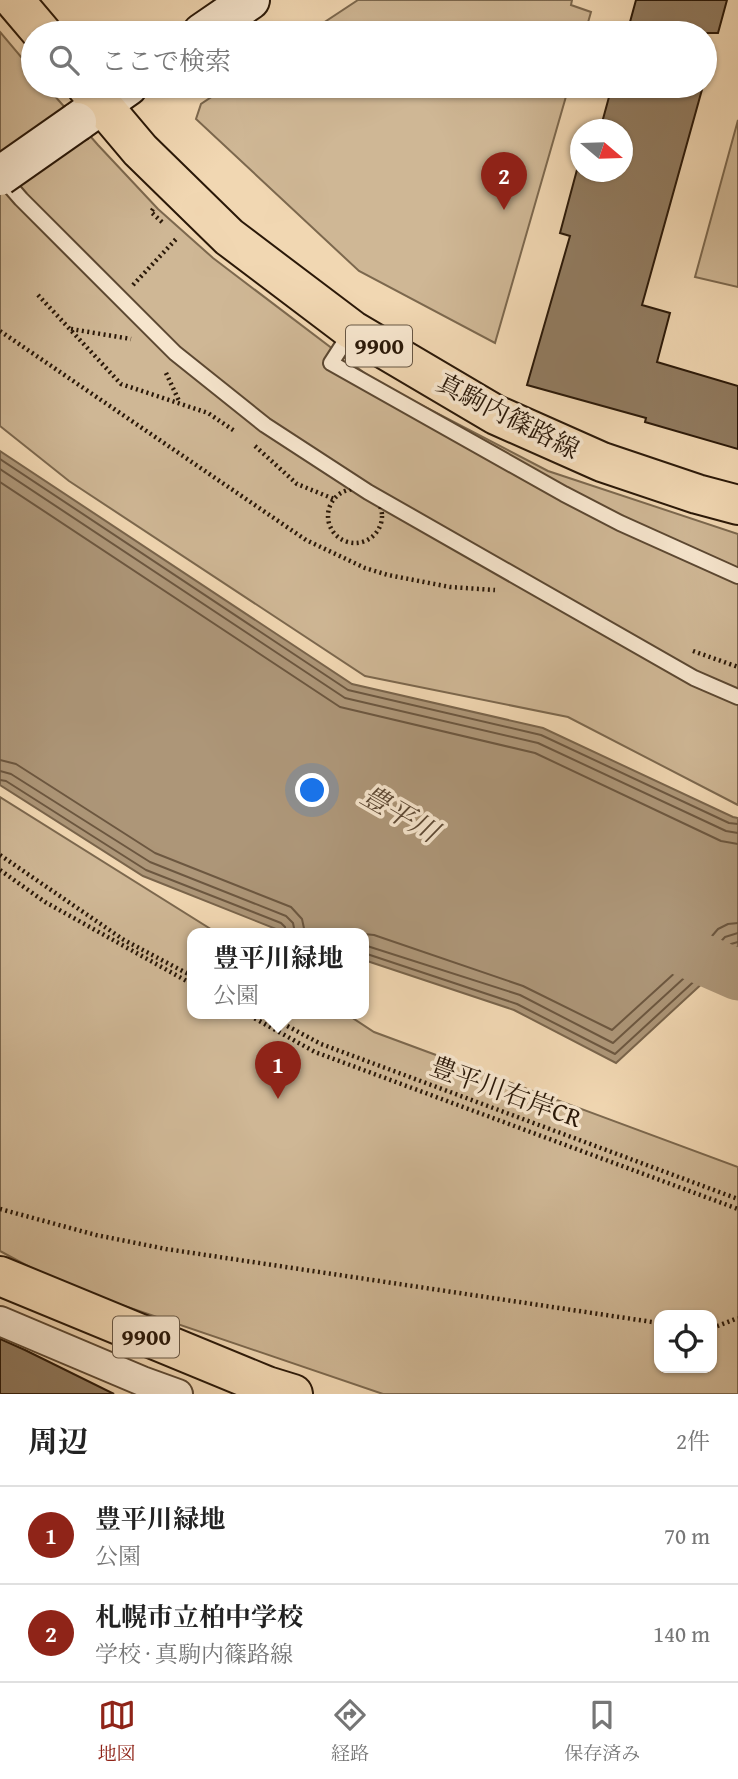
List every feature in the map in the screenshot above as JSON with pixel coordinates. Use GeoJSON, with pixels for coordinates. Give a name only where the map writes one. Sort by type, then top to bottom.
{"type":"FeatureCollection","features":[{"type":"Feature","properties":{"kind":"main road"},"geometry":{"type":"LineString","coordinates":[[14,0],[32,21]]}},
{"type":"Feature","properties":{"kind":"main road"},"geometry":{"type":"LineString","coordinates":[[219,21],[250,0]]}},
{"type":"Feature","properties":{"kind":"main road"},"geometry":{"type":"LineString","coordinates":[[0,175],[98,99]]}},
{"type":"Feature","properties":{"kind":"main road","name":"真駒内篠路線"},"geometry":{"type":"LineString","coordinates":[[98,99],[140,150],[229,237],[352,330],[496,415],[602,462],[738,505]]}},
{"type":"Feature","properties":{"kind":"main road","name":"9900"},"geometry":{"type":"LineString","coordinates":[[0,1276],[254,1381],[293,1394]]}},
{"type":"Feature","properties":{"kind":"street"},"geometry":{"type":"LineString","coordinates":[[0,1321],[139,1388],[178,1394]]}},
{"type":"Feature","properties":{"kind":"lane"},"geometry":{"type":"LineString","coordinates":[[0,175],[20,200],[175,353],[265,425],[368,492],[694,678],[738,697]]}},
{"type":"Feature","properties":{"kind":"lane"},"geometry":{"type":"LineString","coordinates":[[352,330],[331,363],[390,399],[608,517],[738,576]]}},
{"type":"Feature","properties":{"kind":"path"},"geometry":{"type":"LineString","coordinates":[[151,212],[165,225]]}},
{"type":"Feature","properties":{"kind":"path"},"geometry":{"type":"LineString","coordinates":[[136,282],[178,237]]}},
{"type":"Feature","properties":{"kind":"path"},"geometry":{"type":"LineString","coordinates":[[38,295],[121,384],[208,413],[239,434]]}},
{"type":"Feature","properties":{"kind":"path"},"geometry":{"type":"LineString","coordinates":[[70,329],[138,341]]}},
{"type":"Feature","properties":{"kind":"path"},"geometry":{"type":"LineString","coordinates":[[0,331],[306,540],[365,568],[388,575],[450,587],[503,590]]}},
{"type":"Feature","properties":{"kind":"path"},"geometry":{"type":"LineString","coordinates":[[163,367],[180,404]]}},
{"type":"Feature","properties":{"kind":"path"},"geometry":{"type":"LineString","coordinates":[[249,441],[297,484],[334,499]]}},
{"type":"Feature","properties":{"kind":"path"},"geometry":{"type":"LineString","coordinates":[[350,489],[368,492],[380,505],[382,522],[373,536],[358,543],[341,540],[330,526],[328,517],[334,499],[350,489]]}},
{"type":"Feature","properties":{"kind":"path"},"geometry":{"type":"LineString","coordinates":[[688,649],[738,667]]}},
{"type":"Feature","properties":{"kind":"path"},"geometry":{"type":"LineString","coordinates":[[0,855],[124,940],[187,973]]}},
{"type":"Feature","properties":{"kind":"path"},"geometry":{"type":"LineString","coordinates":[[0,870],[45,902],[187,981]]}},
{"type":"Feature","properties":{"kind":"path"},"geometry":{"type":"LineString","coordinates":[[256,1019],[315,1052],[738,1209]]}},
{"type":"Feature","properties":{"kind":"path","name":"豊平川右岸CR"},"geometry":{"type":"LineString","coordinates":[[274,1019],[321,1044],[738,1199]]}},
{"type":"Feature","properties":{"kind":"path"},"geometry":{"type":"LineString","coordinates":[[0,1209],[166,1250],[654,1322]]}},
{"type":"Feature","properties":{"kind":"path"},"geometry":{"type":"LineString","coordinates":[[717,1326],[738,1318]]}},
{"type":"Feature","properties":{"kind":"shaded area"},"geometry":{"type":"Polygon","coordinates":[[[358,0],[572,0],[571,5],[591,12],[588,21],[326,21],[358,0]]]}},
{"type":"Feature","properties":{"kind":"shaded area"},"geometry":{"type":"Polygon","coordinates":[[[0,32],[21,57],[21,98],[57,98],[158,209],[213,258],[375,381],[548,471],[738,534],[738,805],[568,717],[365,676],[69,481],[0,426],[0,32]]]}},
{"type":"Feature","properties":{"kind":"shaded area"},"geometry":{"type":"Polygon","coordinates":[[[210,98],[566,98],[495,343],[359,271],[196,119],[201,104],[210,98]]]}},
{"type":"Feature","properties":{"kind":"shaded area"},"geometry":{"type":"Polygon","coordinates":[[[738,120],[738,287],[695,277],[738,120]]]}},
{"type":"Feature","properties":{"kind":"shaded area"},"geometry":{"type":"Polygon","coordinates":[[[0,797],[209,928],[187,928],[187,1019],[354,1019],[374,1032],[738,1167],[738,1394],[383,1394],[63,1285],[0,1251],[0,797]]]}},
{"type":"Feature","properties":{"kind":"water"},"geometry":{"type":"Polygon","coordinates":[[[0,451],[352,684],[543,728],[738,818],[738,946],[719,968],[616,1063],[514,1010],[369,962],[369,928],[273,928],[143,876],[0,785],[0,451]]]}},
{"type":"Feature","properties":{"kind":"building"},"geometry":{"type":"Polygon","coordinates":[[[636,0],[727,0],[718,33],[717,21],[630,21],[636,0]]]}},
{"type":"Feature","properties":{"kind":"building"},"geometry":{"type":"Polygon","coordinates":[[[609,98],[700,98],[642,305],[670,313],[657,362],[738,386],[738,449],[645,422],[646,418],[527,385],[570,236],[560,233],[574,182],[633,182],[633,119],[603,119],[609,98]]]}},
{"type":"Feature","properties":{"kind":"building"},"geometry":{"type":"Polygon","coordinates":[[[0,1339],[25,1350],[114,1394],[0,1394],[0,1339]]]}},
{"type":"Feature","properties":{"kind":"waterway","name":"豊平川"},"geometry":{"type":"LineString","coordinates":[[656,939],[738,975]]}},
{"type":"Feature","properties":{"kind":"place","name":"札幌市立柏中学校"},"geometry":{"type":"Point","coordinates":[504,210]}},
{"type":"Feature","properties":{"kind":"place","name":"豊平川緑地"},"geometry":{"type":"Point","coordinates":[278,1099]}}]}
